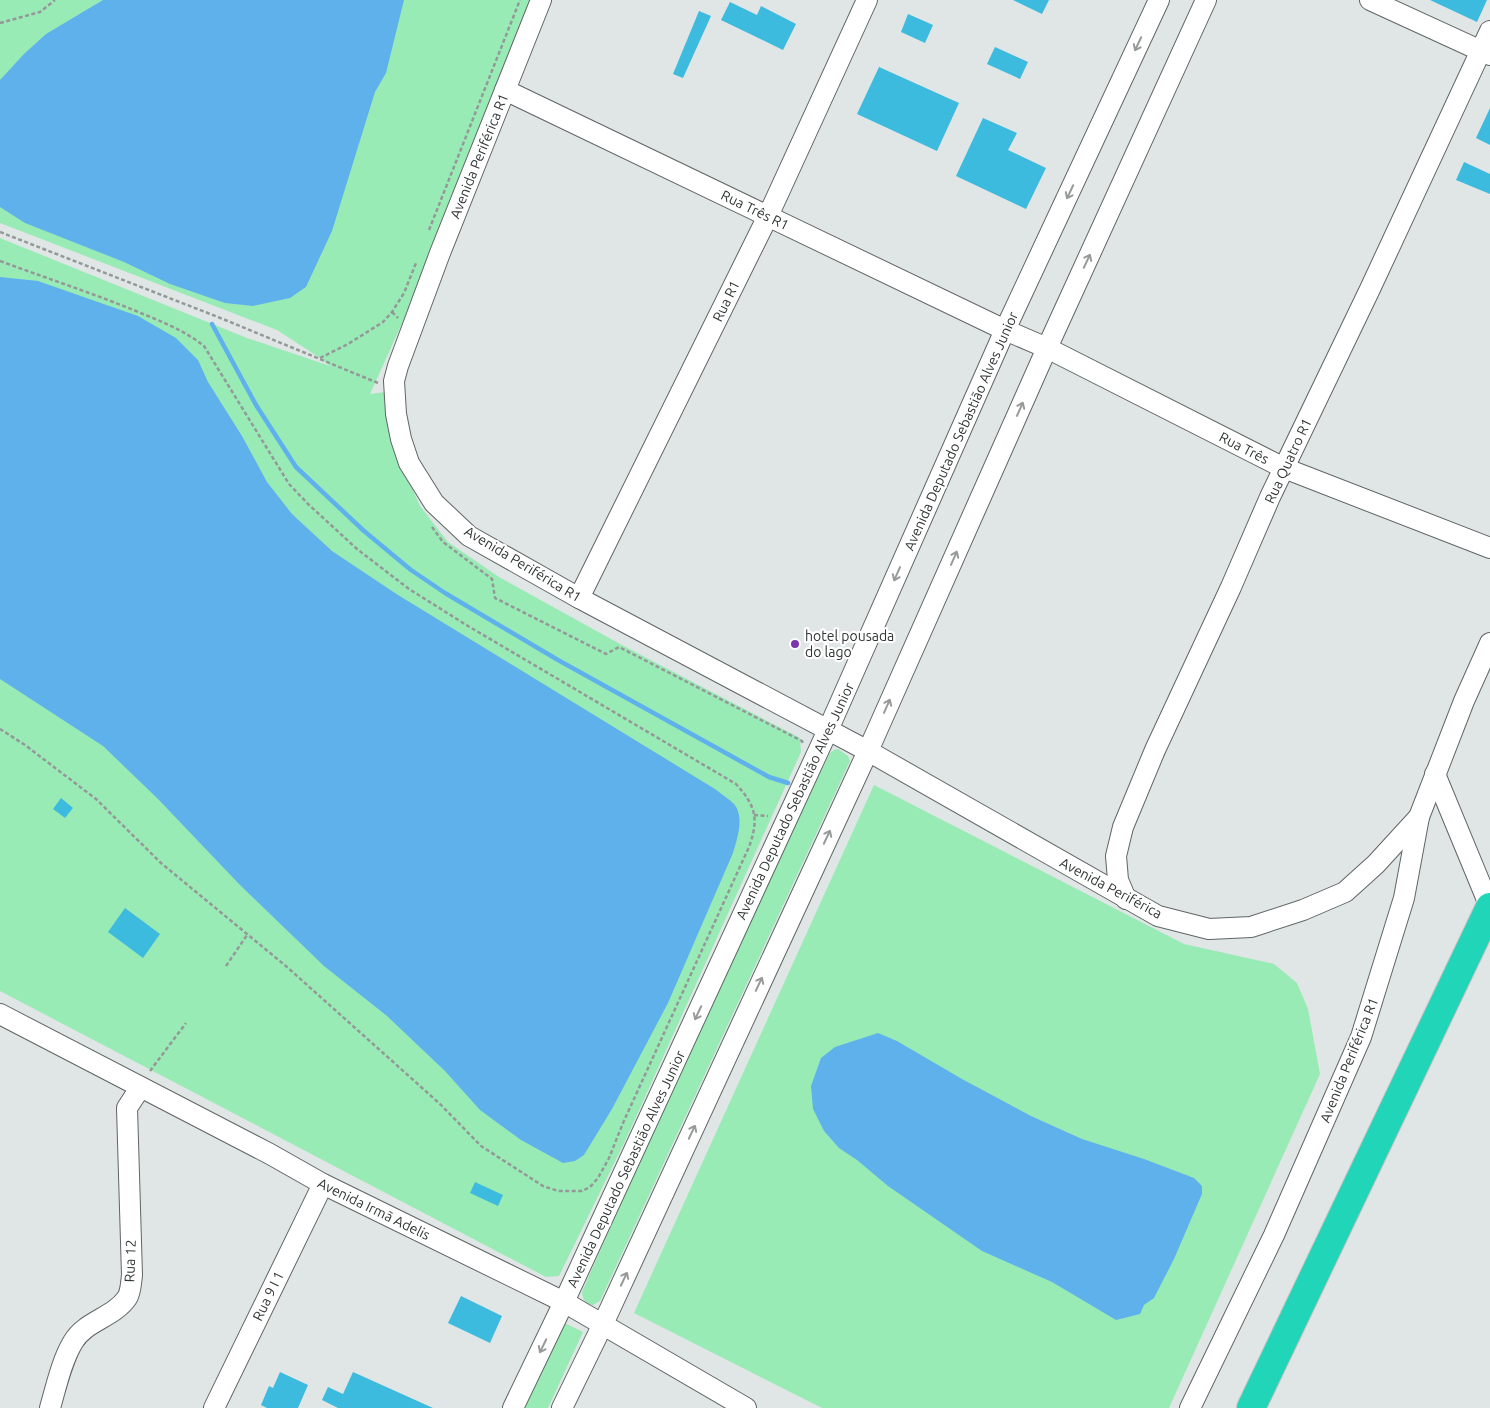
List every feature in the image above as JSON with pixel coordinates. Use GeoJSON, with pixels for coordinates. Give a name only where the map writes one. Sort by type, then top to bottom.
{"type":"FeatureCollection","features":[{"type":"Feature","properties":{"kind":"highway"},"geometry":{"type":"LineString","coordinates":[[1251,1408],[1490,907]]}},
{"type":"Feature","properties":{"kind":"street","name":"Avenida Periférica R1"},"geometry":{"type":"LineString","coordinates":[[541,0],[440,253],[398,366],[394,381],[396,414],[401,439],[410,463],[434,503],[470,536],[579,598],[828,730]]}},
{"type":"Feature","properties":{"kind":"street","name":"Rua R1"},"geometry":{"type":"LineString","coordinates":[[579,598],[768,216],[866,0]]}},
{"type":"Feature","properties":{"kind":"street","name":"Avenida Deputado Sebastião Alves Junior"},"geometry":{"type":"LineString","coordinates":[[513,1408],[564,1302],[828,730],[1005,330],[1158,0]]}},
{"type":"Feature","properties":{"kind":"street"},"geometry":{"type":"LineString","coordinates":[[562,1408],[603,1324],[868,751],[1047,348],[1206,0]]}},
{"type":"Feature","properties":{"kind":"street"},"geometry":{"type":"LineString","coordinates":[[1370,0],[1485,53]]}},
{"type":"Feature","properties":{"kind":"street","name":"Rua Quatro R1"},"geometry":{"type":"LineString","coordinates":[[1126,899],[1118,880],[1116,856],[1123,827],[1155,750],[1284,468],[1485,53],[1490,31]]}},
{"type":"Feature","properties":{"kind":"street","name":"Rua Três R1"},"geometry":{"type":"LineString","coordinates":[[505,90],[1005,330]]}},
{"type":"Feature","properties":{"kind":"street","name":"Rua Três"},"geometry":{"type":"LineString","coordinates":[[1005,330],[1047,348],[1284,468],[1490,548]]}},
{"type":"Feature","properties":{"kind":"street","name":"Avenida Periférica R1"},"geometry":{"type":"LineString","coordinates":[[1190,1408],[1274,1236],[1361,1037],[1404,898],[1419,817],[1464,701],[1490,643]]}},
{"type":"Feature","properties":{"kind":"street","name":"Avenida Periférica"},"geometry":{"type":"LineString","coordinates":[[828,730],[1158,916],[1208,928],[1251,927],[1303,910],[1345,892],[1376,864],[1419,817]]}},
{"type":"Feature","properties":{"kind":"street"},"geometry":{"type":"LineString","coordinates":[[1435,774],[1490,907]]}},
{"type":"Feature","properties":{"kind":"street","name":"Avenida Irmã Adelis"},"geometry":{"type":"LineString","coordinates":[[0,1014],[262,1150],[323,1184],[564,1302],[746,1408]]}},
{"type":"Feature","properties":{"kind":"street","name":"Rua 12"},"geometry":{"type":"LineString","coordinates":[[50,1408],[60,1372],[73,1341],[85,1328],[112,1312],[128,1297],[132,1275],[127,1108],[140,1088]]}},
{"type":"Feature","properties":{"kind":"street","name":"Rua 9 I 1"},"geometry":{"type":"LineString","coordinates":[[214,1408],[323,1184]]}},
{"type":"Feature","properties":{"kind":"path"},"geometry":{"type":"LineString","coordinates":[[0,23],[40,12],[55,0]]}},
{"type":"Feature","properties":{"kind":"path"},"geometry":{"type":"LineString","coordinates":[[426,238],[520,0]]}},
{"type":"Feature","properties":{"kind":"path"},"geometry":{"type":"LineString","coordinates":[[0,232],[320,358],[378,383],[394,381]]}},
{"type":"Feature","properties":{"kind":"path"},"geometry":{"type":"LineString","coordinates":[[0,261],[174,327],[204,346],[289,484],[357,549],[409,589],[468,626],[736,784],[752,805],[754,831],[749,847],[661,1036],[609,1158],[598,1178],[590,1187],[582,1191],[558,1191],[543,1186],[481,1146],[433,1097],[287,967],[161,863],[96,799],[0,728]]}},
{"type":"Feature","properties":{"kind":"path"},"geometry":{"type":"LineString","coordinates":[[320,358],[348,344],[383,322],[404,293],[416,262]]}},
{"type":"Feature","properties":{"kind":"path"},"geometry":{"type":"LineString","coordinates":[[226,966],[247,935]]}},
{"type":"Feature","properties":{"kind":"path"},"geometry":{"type":"LineString","coordinates":[[140,1088],[151,1069],[186,1022]]}},
{"type":"Feature","properties":{"kind":"green space"},"geometry":{"type":"Polygon","coordinates":[[[0,0],[533,0],[427,268],[370,394],[385,392],[395,450],[420,506],[448,542],[499,577],[620,644],[800,738],[801,752],[626,1139],[559,1276],[546,1277],[0,991],[0,238],[247,338],[330,366],[277,330],[0,223],[0,0]]]}},
{"type":"Feature","properties":{"kind":"green space"},"geometry":{"type":"Polygon","coordinates":[[[838,749],[848,756],[850,761],[600,1301],[593,1305],[588,1304],[582,1292],[642,1156],[830,753],[838,749]]]}},
{"type":"Feature","properties":{"kind":"green space"},"geometry":{"type":"Polygon","coordinates":[[[874,785],[1184,944],[1274,964],[1297,983],[1308,1009],[1320,1074],[1169,1408],[822,1408],[634,1313],[874,785]]]}},
{"type":"Feature","properties":{"kind":"green space"},"geometry":{"type":"Polygon","coordinates":[[[552,1317],[583,1332],[548,1408],[509,1408],[552,1317]]]}},
{"type":"Feature","properties":{"kind":"water"},"geometry":{"type":"Polygon","coordinates":[[[103,0],[404,0],[386,73],[375,92],[332,231],[306,287],[290,298],[253,306],[225,303],[170,284],[124,262],[25,223],[0,207],[0,80],[46,34],[103,0]]]}},
{"type":"Feature","properties":{"kind":"water"},"geometry":{"type":"Polygon","coordinates":[[[0,277],[38,281],[138,316],[176,338],[198,360],[208,382],[242,436],[267,482],[292,514],[332,551],[398,595],[715,789],[734,804],[740,822],[733,853],[668,1003],[612,1109],[584,1155],[575,1161],[563,1163],[521,1140],[480,1110],[445,1071],[387,1016],[324,966],[240,885],[158,799],[103,746],[0,679],[0,277]]]}},
{"type":"Feature","properties":{"kind":"water"},"geometry":{"type":"Polygon","coordinates":[[[878,1033],[897,1041],[1031,1116],[1082,1139],[1144,1159],[1194,1178],[1202,1186],[1202,1194],[1174,1259],[1154,1298],[1144,1305],[1140,1314],[1116,1320],[1052,1282],[982,1251],[888,1186],[857,1160],[839,1148],[824,1131],[813,1109],[811,1086],[821,1058],[835,1047],[878,1033]]]}},
{"type":"Feature","properties":{"kind":"building"},"geometry":{"type":"Polygon","coordinates":[[[1013,0],[1049,0],[1042,14],[1013,0]]]}},
{"type":"Feature","properties":{"kind":"building"},"geometry":{"type":"Polygon","coordinates":[[[1430,0],[1487,0],[1477,22],[1430,0]]]}},
{"type":"Feature","properties":{"kind":"building"},"geometry":{"type":"Polygon","coordinates":[[[730,2],[757,15],[761,6],[796,24],[783,50],[721,20],[730,2]]]}},
{"type":"Feature","properties":{"kind":"building"},"geometry":{"type":"Polygon","coordinates":[[[699,11],[711,16],[683,78],[673,74],[699,11]]]}},
{"type":"Feature","properties":{"kind":"building"},"geometry":{"type":"Polygon","coordinates":[[[908,14],[933,25],[925,43],[901,32],[908,14]]]}},
{"type":"Feature","properties":{"kind":"building"},"geometry":{"type":"Polygon","coordinates":[[[995,47],[1028,62],[1020,79],[987,64],[995,47]]]}},
{"type":"Feature","properties":{"kind":"building"},"geometry":{"type":"Polygon","coordinates":[[[879,67],[959,103],[937,151],[857,114],[879,67]]]}},
{"type":"Feature","properties":{"kind":"building"},"geometry":{"type":"Polygon","coordinates":[[[1490,108],[1490,145],[1476,138],[1490,108]]]}},
{"type":"Feature","properties":{"kind":"building"},"geometry":{"type":"Polygon","coordinates":[[[983,118],[1017,133],[1008,150],[1046,168],[1026,209],[956,176],[983,118]]]}},
{"type":"Feature","properties":{"kind":"building"},"geometry":{"type":"Polygon","coordinates":[[[1464,162],[1490,174],[1490,194],[1456,180],[1464,162]]]}},
{"type":"Feature","properties":{"kind":"building"},"geometry":{"type":"Polygon","coordinates":[[[61,798],[73,808],[65,818],[53,809],[61,798]]]}},
{"type":"Feature","properties":{"kind":"building"},"geometry":{"type":"Polygon","coordinates":[[[125,908],[160,934],[143,958],[108,932],[125,908]]]}},
{"type":"Feature","properties":{"kind":"building"},"geometry":{"type":"Polygon","coordinates":[[[475,1182],[503,1195],[498,1206],[470,1193],[475,1182]]]}},
{"type":"Feature","properties":{"kind":"building"},"geometry":{"type":"Polygon","coordinates":[[[461,1296],[502,1316],[490,1343],[448,1323],[461,1296]]]}},
{"type":"Feature","properties":{"kind":"building"},"geometry":{"type":"Polygon","coordinates":[[[280,1372],[308,1385],[298,1408],[267,1408],[261,1405],[269,1386],[273,1388],[280,1372]]]}},
{"type":"Feature","properties":{"kind":"building"},"geometry":{"type":"Polygon","coordinates":[[[353,1372],[433,1408],[338,1408],[322,1400],[328,1387],[343,1394],[353,1372]]]}},
{"type":"Feature","properties":{"kind":"waterway"},"geometry":{"type":"LineString","coordinates":[[212,324],[256,405],[296,467],[364,531],[411,570],[445,593],[558,660],[769,777],[788,783]]}},
{"type":"Feature","properties":{"kind":"place","name":"hotel pousada do lago"},"geometry":{"type":"Point","coordinates":[795,644]}}]}
